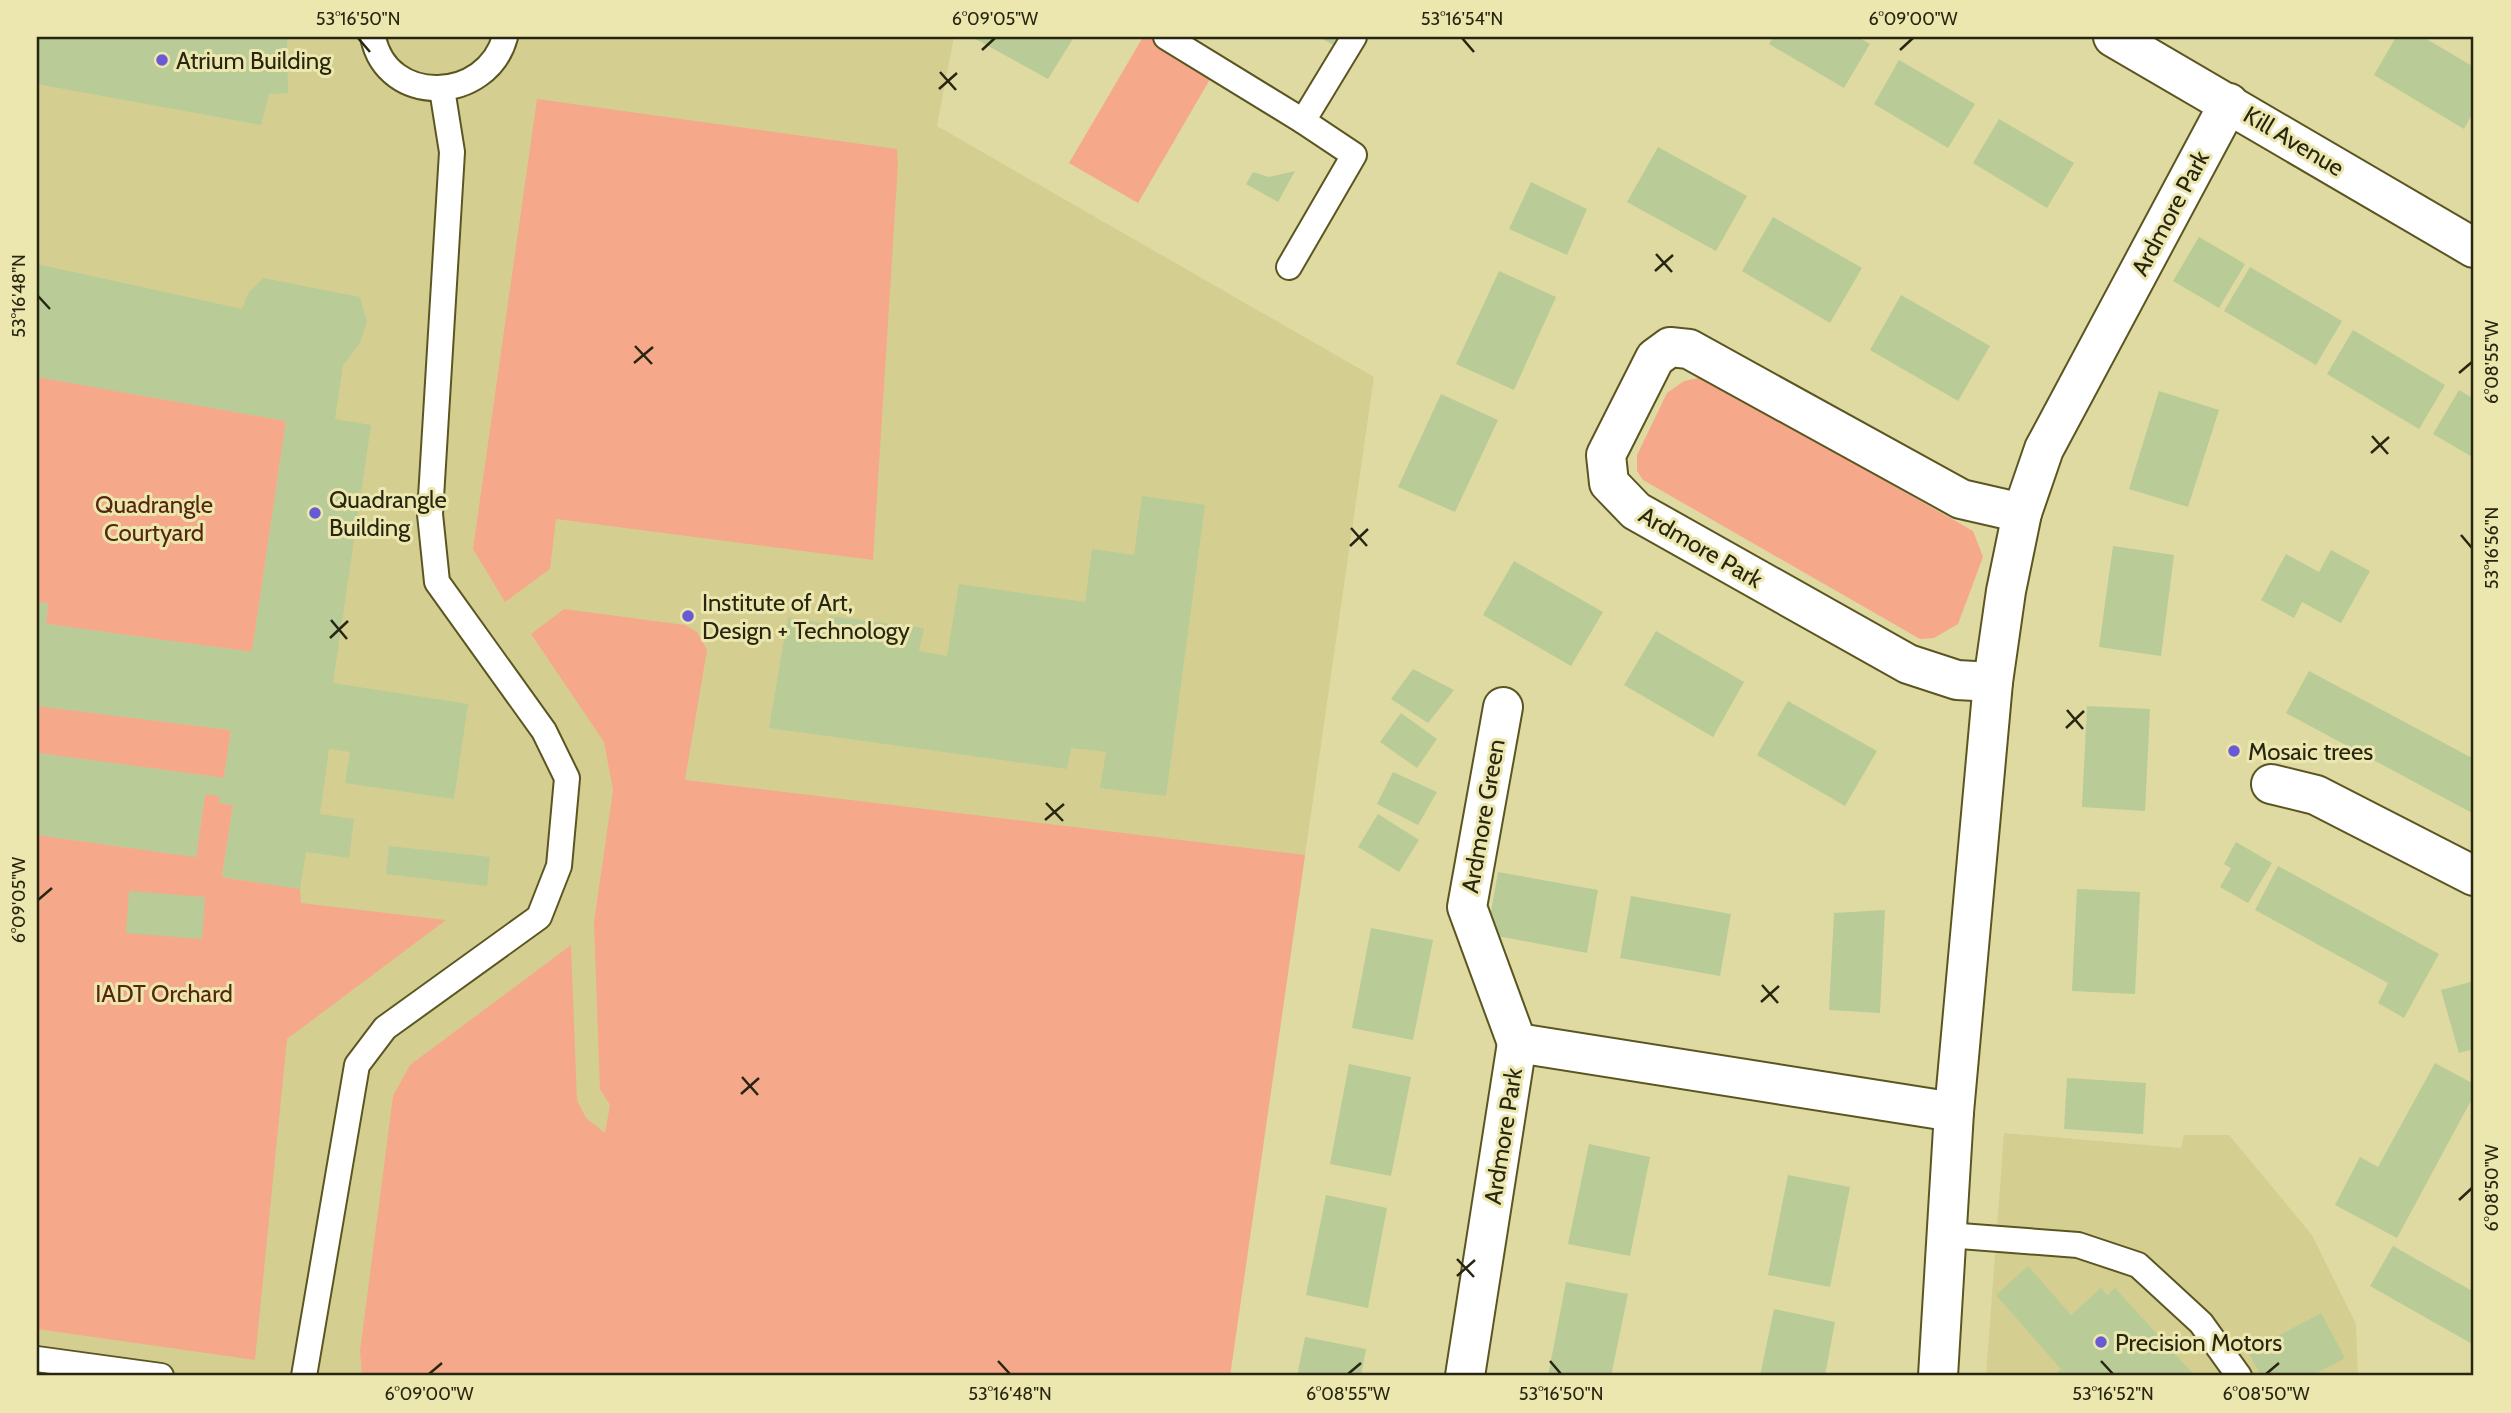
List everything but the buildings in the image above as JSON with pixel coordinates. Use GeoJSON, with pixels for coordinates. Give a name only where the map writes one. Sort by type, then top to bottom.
{"type":"FeatureCollection","features":[{"type":"Feature","properties":{"kind":"street","name":"Kill Avenue"},"geometry":{"type":"LineString","coordinates":[[2113,37],[2151,46],[2229,103],[2474,248]]}},
{"type":"Feature","properties":{"kind":"street","name":"Ardmore Park"},"geometry":{"type":"LineString","coordinates":[[1938,1376],[1954,1112],[1993,682],[2006,591],[2022,513],[2044,449],[2229,103]]}},
{"type":"Feature","properties":{"kind":"street","name":"Ardmore Park"},"geometry":{"type":"LineString","coordinates":[[1993,682],[1957,680],[1908,664],[1636,511],[1609,483],[1606,456],[1655,358],[1670,347],[1689,349],[1961,499],[2022,513]]}},
{"type":"Feature","properties":{"kind":"street","name":"Ardmore Green"},"geometry":{"type":"LineString","coordinates":[[1503,707],[1467,907],[1517,1043]]}},
{"type":"Feature","properties":{"kind":"street"},"geometry":{"type":"LineString","coordinates":[[2271,784],[2316,795],[2474,876]]}},
{"type":"Feature","properties":{"kind":"street","name":"Ardmore Park"},"geometry":{"type":"LineString","coordinates":[[1465,1376],[1517,1043],[1954,1112]]}},
{"type":"Feature","properties":{"kind":"lane"},"geometry":{"type":"LineString","coordinates":[[373,37],[384,63],[401,77],[420,87],[442,89],[463,85],[482,74],[497,58],[505,37]]}},
{"type":"Feature","properties":{"kind":"lane"},"geometry":{"type":"LineString","coordinates":[[1166,37],[1354,155],[1289,267]]}},
{"type":"Feature","properties":{"kind":"lane"},"geometry":{"type":"LineString","coordinates":[[1303,121],[1354,37]]}},
{"type":"Feature","properties":{"kind":"lane"},"geometry":{"type":"LineString","coordinates":[[304,1376],[357,1065],[385,1028],[539,917],[559,866],[568,778],[544,731],[437,582],[430,514],[452,152],[442,89]]}},
{"type":"Feature","properties":{"kind":"lane"},"geometry":{"type":"LineString","coordinates":[[1947,1236],[2078,1245],[2138,1265],[2201,1323],[2239,1376]]}},
{"type":"Feature","properties":{"kind":"lane"},"geometry":{"type":"LineString","coordinates":[[37,1359],[161,1376]]}},
{"type":"Feature","properties":{"kind":"shaded area","name":"Institute of Art, Design + Technology"},"geometry":{"type":"Polygon","coordinates":[[[37,37],[954,37],[937,126],[1374,377],[1230,1376],[37,1376],[37,37]]]}},
{"type":"Feature","properties":{"kind":"shaded area"},"geometry":{"type":"Polygon","coordinates":[[[2004,1133],[2181,1148],[2184,1135],[2229,1135],[2312,1235],[2356,1324],[2358,1376],[1986,1376],[2004,1133]]]}},
{"type":"Feature","properties":{"kind":"green space"},"geometry":{"type":"Polygon","coordinates":[[[1143,37],[1177,37],[1220,62],[1138,203],[1069,163],[1143,37]]]}},
{"type":"Feature","properties":{"kind":"green space"},"geometry":{"type":"Polygon","coordinates":[[[537,99],[897,149],[873,560],[556,519],[550,569],[505,602],[473,549],[537,99]]]}},
{"type":"Feature","properties":{"kind":"green space","name":"Quadrangle Courtyard"},"geometry":{"type":"Polygon","coordinates":[[[37,377],[286,421],[252,652],[46,624],[48,604],[37,602],[37,377]]]}},
{"type":"Feature","properties":{"kind":"green space"},"geometry":{"type":"Polygon","coordinates":[[[1703,377],[1973,531],[1983,557],[1958,624],[1934,638],[1920,639],[1643,480],[1637,471],[1637,455],[1667,393],[1684,381],[1703,377]]]}},
{"type":"Feature","properties":{"kind":"green space"},"geometry":{"type":"Polygon","coordinates":[[[564,609],[685,625],[697,632],[707,650],[685,780],[1305,855],[1230,1376],[362,1376],[360,1351],[393,1096],[410,1065],[571,945],[577,1100],[586,1118],[605,1133],[610,1105],[600,1089],[594,922],[613,790],[604,742],[531,634],[564,609]]]}},
{"type":"Feature","properties":{"kind":"green space"},"geometry":{"type":"Polygon","coordinates":[[[37,706],[231,730],[224,778],[37,753],[37,706]]]}},
{"type":"Feature","properties":{"kind":"green space","name":"IADT Orchard"},"geometry":{"type":"Polygon","coordinates":[[[205,794],[220,796],[219,803],[233,805],[222,877],[300,889],[301,903],[446,920],[287,1039],[255,1360],[37,1329],[37,835],[196,857],[205,794]]]}},
{"type":"Feature","properties":{"kind":"place","name":"Atrium Building"},"geometry":{"type":"Point","coordinates":[162,60]}},
{"type":"Feature","properties":{"kind":"place","name":"Quadrangle Building"},"geometry":{"type":"Point","coordinates":[315,513]}},
{"type":"Feature","properties":{"kind":"place","name":"Institute of Art, Design + Technology"},"geometry":{"type":"Point","coordinates":[688,616]}},
{"type":"Feature","properties":{"kind":"place","name":"Mosaic trees"},"geometry":{"type":"Point","coordinates":[2234,751]}},
{"type":"Feature","properties":{"kind":"place","name":"Precision Motors"},"geometry":{"type":"Point","coordinates":[2101,1342]}}]}
